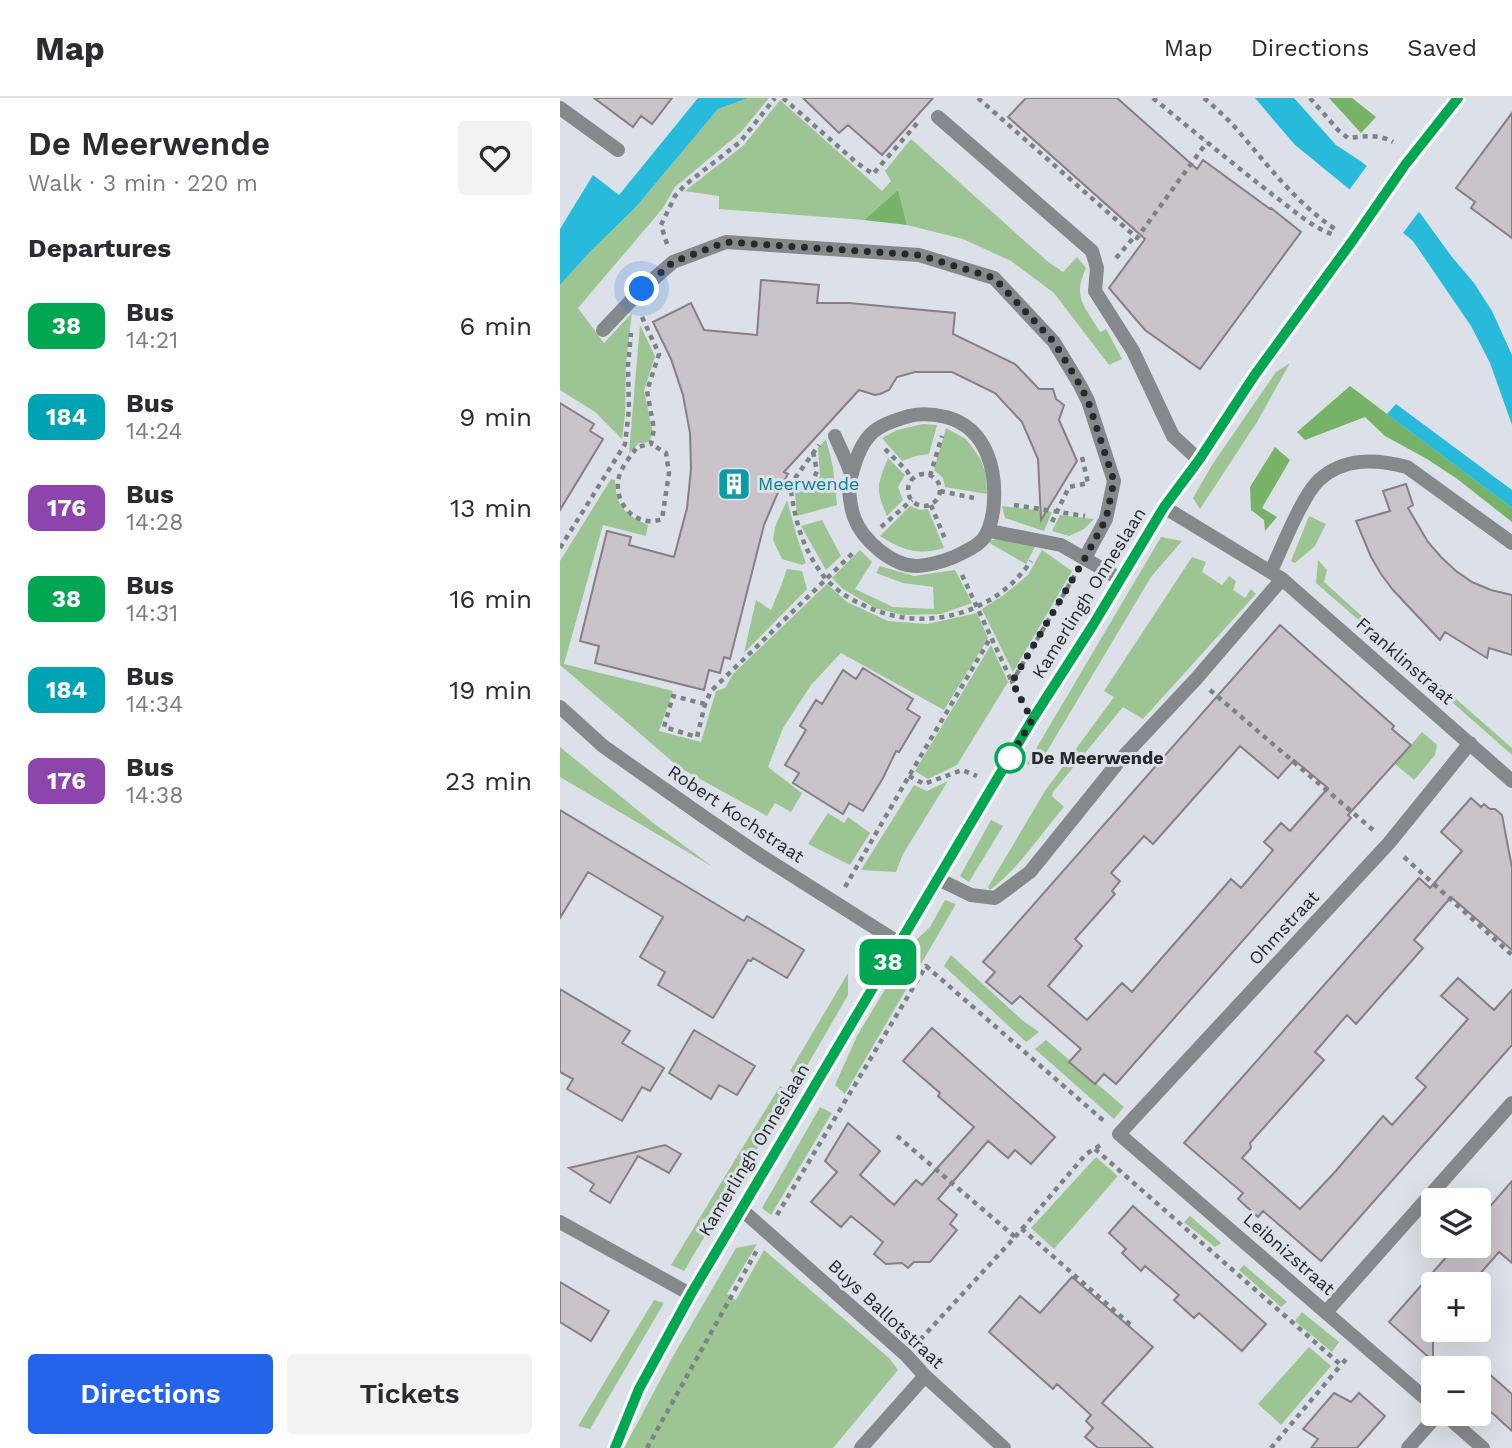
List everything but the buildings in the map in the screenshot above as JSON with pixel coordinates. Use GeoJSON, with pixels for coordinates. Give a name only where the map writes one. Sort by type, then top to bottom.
{"type":"FeatureCollection","features":[{"type":"Feature","properties":{"kind":"street","name":"Kamerlingh Onneslaan"},"geometry":{"type":"LineString","coordinates":[[615,1448],[639,1389],[691,1294],[1032,720],[1164,507],[1405,165],[1458,98]]}},
{"type":"Feature","properties":{"kind":"street"},"geometry":{"type":"LineString","coordinates":[[560,108],[618,150]]}},
{"type":"Feature","properties":{"kind":"street"},"geometry":{"type":"LineString","coordinates":[[938,117],[1092,251],[1097,268],[1095,290],[1133,351],[1173,436],[1199,460]]}},
{"type":"Feature","properties":{"kind":"street"},"geometry":{"type":"LineString","coordinates":[[603,330],[642,289],[673,262],[726,242],[919,255],[994,278],[1054,342],[1088,401],[1114,481],[1106,519],[1085,558]]}},
{"type":"Feature","properties":{"kind":"street"},"geometry":{"type":"LineString","coordinates":[[918,414],[947,418],[972,429],[990,461],[994,502],[990,531],[981,543],[953,558],[917,566],[904,563],[880,551],[867,539],[854,517],[849,485],[856,457],[871,434],[894,421],[918,414]]}},
{"type":"Feature","properties":{"kind":"street"},"geometry":{"type":"LineString","coordinates":[[835,436],[851,477]]}},
{"type":"Feature","properties":{"kind":"street"},"geometry":{"type":"LineString","coordinates":[[938,879],[971,895],[995,898],[1030,872],[1119,760],[1196,679],[1276,575],[1306,499],[1319,480],[1339,467],[1356,461],[1387,462],[1407,467],[1512,543]]}},
{"type":"Feature","properties":{"kind":"street","name":"Franklinstraat"},"geometry":{"type":"LineString","coordinates":[[1164,507],[1276,575],[1512,780]]}},
{"type":"Feature","properties":{"kind":"street"},"geometry":{"type":"LineString","coordinates":[[990,531],[1061,545],[1120,579]]}},
{"type":"Feature","properties":{"kind":"street","name":"Robert Kochstraat"},"geometry":{"type":"LineString","coordinates":[[560,707],[603,746],[736,839],[900,943]]}},
{"type":"Feature","properties":{"kind":"street","name":"Ohmstraat"},"geometry":{"type":"LineString","coordinates":[[1119,1134],[1389,844],[1469,743]]}},
{"type":"Feature","properties":{"kind":"street"},"geometry":{"type":"LineString","coordinates":[[1326,1311],[1512,1103]]}},
{"type":"Feature","properties":{"kind":"street","name":"Leibnizstraat"},"geometry":{"type":"LineString","coordinates":[[1119,1134],[1421,1394]]}},
{"type":"Feature","properties":{"kind":"street","name":"Buys Ballotstraat"},"geometry":{"type":"LineString","coordinates":[[741,1209],[906,1355],[925,1376],[1004,1448]]}},
{"type":"Feature","properties":{"kind":"street"},"geometry":{"type":"LineString","coordinates":[[560,1222],[691,1294]]}},
{"type":"Feature","properties":{"kind":"street"},"geometry":{"type":"LineString","coordinates":[[861,1448],[925,1376]]}},
{"type":"Feature","properties":{"kind":"street"},"geometry":{"type":"LineString","coordinates":[[1408,1448],[1427,1426]]}},
{"type":"Feature","properties":{"kind":"street"},"geometry":{"type":"LineString","coordinates":[[1458,1426],[1483,1448]]}},
{"type":"Feature","properties":{"kind":"path"},"geometry":{"type":"LineString","coordinates":[[673,262],[661,225],[675,196],[684,185],[740,142],[775,98]]}},
{"type":"Feature","properties":{"kind":"path"},"geometry":{"type":"LineString","coordinates":[[783,98],[873,174],[920,120]]}},
{"type":"Feature","properties":{"kind":"path"},"geometry":{"type":"LineString","coordinates":[[978,98],[1137,238],[1207,142]]}},
{"type":"Feature","properties":{"kind":"path"},"geometry":{"type":"LineString","coordinates":[[1153,98],[1324,232],[1357,235]]}},
{"type":"Feature","properties":{"kind":"path"},"geometry":{"type":"LineString","coordinates":[[1204,98],[1238,130],[1298,199],[1331,226],[1357,235]]}},
{"type":"Feature","properties":{"kind":"path"},"geometry":{"type":"LineString","coordinates":[[1310,98],[1348,138],[1373,135],[1393,142]]}},
{"type":"Feature","properties":{"kind":"path"},"geometry":{"type":"LineString","coordinates":[[642,289],[638,309],[659,354],[647,391],[653,429],[651,444]]}},
{"type":"Feature","properties":{"kind":"path"},"geometry":{"type":"LineString","coordinates":[[560,548],[625,444],[629,410],[631,330]]}},
{"type":"Feature","properties":{"kind":"path"},"geometry":{"type":"LineString","coordinates":[[930,476],[947,418]]}},
{"type":"Feature","properties":{"kind":"path"},"geometry":{"type":"LineString","coordinates":[[871,434],[912,480],[909,492],[912,500],[920,505],[931,505],[937,499],[940,491],[938,483],[930,476],[922,475],[912,480]]}},
{"type":"Feature","properties":{"kind":"path"},"geometry":{"type":"LineString","coordinates":[[651,444],[666,453],[668,472],[662,519],[654,522],[639,520],[626,510],[618,491],[619,475],[637,447],[651,444]]}},
{"type":"Feature","properties":{"kind":"path"},"geometry":{"type":"LineString","coordinates":[[813,452],[817,471],[811,485],[791,491],[790,485],[813,452]]}},
{"type":"Feature","properties":{"kind":"path"},"geometry":{"type":"LineString","coordinates":[[940,491],[1106,519]]}},
{"type":"Feature","properties":{"kind":"path"},"geometry":{"type":"LineString","coordinates":[[705,704],[673,696],[664,727],[697,737],[711,691],[867,539],[912,500]]}},
{"type":"Feature","properties":{"kind":"path"},"geometry":{"type":"LineString","coordinates":[[931,505],[953,558],[1032,720]]}},
{"type":"Feature","properties":{"kind":"path"},"geometry":{"type":"LineString","coordinates":[[1012,682],[1085,558]]}},
{"type":"Feature","properties":{"kind":"path"},"geometry":{"type":"LineString","coordinates":[[836,903],[991,637]]}},
{"type":"Feature","properties":{"kind":"path"},"geometry":{"type":"LineString","coordinates":[[1196,679],[1389,844],[1512,955]]}},
{"type":"Feature","properties":{"kind":"path"},"geometry":{"type":"LineString","coordinates":[[909,776],[924,784],[962,770],[994,784]]}},
{"type":"Feature","properties":{"kind":"path"},"geometry":{"type":"LineString","coordinates":[[647,1448],[767,1231],[926,966],[1119,1134],[1086,1154],[1015,1237],[906,1355]]}},
{"type":"Feature","properties":{"kind":"path"},"geometry":{"type":"LineString","coordinates":[[897,1136],[1015,1237]]}},
{"type":"Feature","properties":{"kind":"path"},"geometry":{"type":"LineString","coordinates":[[1095,1149],[1341,1365]]}},
{"type":"Feature","properties":{"kind":"path"},"geometry":{"type":"LineString","coordinates":[[1022,1229],[1133,1327]]}},
{"type":"Feature","properties":{"kind":"path"},"geometry":{"type":"LineString","coordinates":[[1271,1448],[1361,1342]]}},
{"type":"Feature","properties":{"kind":"green space"},"geometry":{"type":"Polygon","coordinates":[[[748,98],[769,98],[741,132],[675,187],[663,208],[578,308],[604,343],[632,313],[626,362],[622,439],[595,412],[560,390],[560,285],[636,207],[718,109],[748,98]]]}},
{"type":"Feature","properties":{"kind":"green space"},"geometry":{"type":"Polygon","coordinates":[[[1329,98],[1352,98],[1376,117],[1361,133],[1329,98]]]}},
{"type":"Feature","properties":{"kind":"green space"},"geometry":{"type":"Polygon","coordinates":[[[780,100],[882,191],[891,181],[885,171],[911,139],[1047,261],[1063,272],[1077,257],[1086,268],[1080,287],[1082,302],[1100,332],[1106,329],[1122,359],[1109,365],[1054,293],[1011,261],[963,239],[907,225],[898,190],[864,220],[719,209],[719,196],[685,191],[744,145],[780,100]]]}},
{"type":"Feature","properties":{"kind":"green space"},"geometry":{"type":"Polygon","coordinates":[[[898,190],[907,225],[864,220],[898,190]]]}},
{"type":"Feature","properties":{"kind":"green space"},"geometry":{"type":"Polygon","coordinates":[[[640,325],[655,356],[644,391],[652,429],[650,442],[639,443],[629,453],[640,325]]]}},
{"type":"Feature","properties":{"kind":"green space"},"geometry":{"type":"Polygon","coordinates":[[[1290,363],[1257,422],[1200,509],[1193,498],[1212,465],[1276,372],[1290,363]]]}},
{"type":"Feature","properties":{"kind":"green space"},"geometry":{"type":"Polygon","coordinates":[[[1350,386],[1512,508],[1512,522],[1456,478],[1385,436],[1365,417],[1305,440],[1297,432],[1350,386]]]}},
{"type":"Feature","properties":{"kind":"green space"},"geometry":{"type":"Polygon","coordinates":[[[923,424],[937,425],[929,454],[902,461],[882,438],[897,430],[923,424]]]}},
{"type":"Feature","properties":{"kind":"green space"},"geometry":{"type":"Polygon","coordinates":[[[946,428],[966,439],[980,458],[986,474],[987,494],[945,487],[943,478],[934,470],[946,428]]]}},
{"type":"Feature","properties":{"kind":"green space"},"geometry":{"type":"Polygon","coordinates":[[[826,439],[833,467],[837,505],[797,516],[795,493],[814,488],[820,476],[818,448],[826,439]]]}},
{"type":"Feature","properties":{"kind":"green space"},"geometry":{"type":"Polygon","coordinates":[[[1275,447],[1290,460],[1262,508],[1277,517],[1265,531],[1264,520],[1251,510],[1250,487],[1275,447]]]}},
{"type":"Feature","properties":{"kind":"green space"},"geometry":{"type":"Polygon","coordinates":[[[888,458],[905,475],[898,487],[903,500],[887,516],[879,487],[888,458]]]}},
{"type":"Feature","properties":{"kind":"green space"},"geometry":{"type":"Polygon","coordinates":[[[611,479],[615,480],[617,497],[623,509],[648,525],[646,536],[603,525],[564,664],[673,691],[659,731],[701,742],[716,691],[725,688],[733,674],[827,584],[847,602],[888,621],[927,624],[977,613],[988,638],[944,710],[841,653],[811,685],[783,728],[768,767],[802,793],[791,812],[775,803],[767,816],[680,768],[560,665],[560,561],[611,479]]]}},
{"type":"Feature","properties":{"kind":"green space"},"geometry":{"type":"Polygon","coordinates":[[[787,500],[806,563],[802,565],[782,559],[773,540],[775,527],[787,500]]]}},
{"type":"Feature","properties":{"kind":"green space"},"geometry":{"type":"Polygon","coordinates":[[[910,506],[920,510],[928,509],[944,548],[911,550],[880,536],[910,506]]]}},
{"type":"Feature","properties":{"kind":"green space"},"geometry":{"type":"Polygon","coordinates":[[[1002,506],[1052,512],[1044,531],[1005,518],[1002,506]]]}},
{"type":"Feature","properties":{"kind":"green space"},"geometry":{"type":"Polygon","coordinates":[[[1060,515],[1094,519],[1084,529],[1069,536],[1052,531],[1060,515]]]}},
{"type":"Feature","properties":{"kind":"green space"},"geometry":{"type":"Polygon","coordinates":[[[1309,516],[1326,524],[1315,546],[1295,563],[1291,561],[1309,516]]]}},
{"type":"Feature","properties":{"kind":"green space"},"geometry":{"type":"Polygon","coordinates":[[[822,520],[841,556],[826,570],[801,526],[822,520]]]}},
{"type":"Feature","properties":{"kind":"green space"},"geometry":{"type":"Polygon","coordinates":[[[1161,537],[1182,541],[1151,577],[1037,768],[1027,764],[1161,537]]]}},
{"type":"Feature","properties":{"kind":"green space"},"geometry":{"type":"Polygon","coordinates":[[[1003,538],[1035,547],[1026,564],[986,541],[1003,538]]]}},
{"type":"Feature","properties":{"kind":"green space"},"geometry":{"type":"Polygon","coordinates":[[[860,550],[872,562],[855,589],[893,607],[934,609],[933,587],[903,583],[876,573],[880,566],[914,576],[955,570],[972,603],[941,614],[903,615],[875,608],[843,589],[832,578],[860,550]]]}},
{"type":"Feature","properties":{"kind":"green space"},"geometry":{"type":"Polygon","coordinates":[[[1042,550],[1072,571],[1013,672],[982,609],[1028,575],[1042,550]]]}},
{"type":"Feature","properties":{"kind":"green space"},"geometry":{"type":"Polygon","coordinates":[[[1192,557],[1206,562],[1202,572],[1222,585],[1229,576],[1236,581],[1233,590],[1245,598],[1251,589],[1256,594],[1143,719],[1123,707],[1053,792],[1052,796],[1064,807],[1020,861],[990,890],[988,887],[1045,791],[1114,697],[1104,691],[1192,557]]]}},
{"type":"Feature","properties":{"kind":"green space"},"geometry":{"type":"Polygon","coordinates":[[[1318,560],[1327,570],[1324,582],[1395,646],[1392,649],[1316,583],[1318,560]]]}},
{"type":"Feature","properties":{"kind":"green space"},"geometry":{"type":"Polygon","coordinates":[[[787,569],[802,571],[807,589],[744,653],[756,600],[771,610],[787,569]]]}},
{"type":"Feature","properties":{"kind":"green space"},"geometry":{"type":"Polygon","coordinates":[[[991,645],[1008,682],[957,765],[928,779],[915,771],[991,645]]]}},
{"type":"Feature","properties":{"kind":"green space"},"geometry":{"type":"Polygon","coordinates":[[[1399,649],[1512,748],[1512,755],[1395,652],[1399,649]]]}},
{"type":"Feature","properties":{"kind":"green space"},"geometry":{"type":"Polygon","coordinates":[[[1422,732],[1437,745],[1435,755],[1414,780],[1395,764],[1422,732]]]}},
{"type":"Feature","properties":{"kind":"green space"},"geometry":{"type":"Polygon","coordinates":[[[560,747],[652,822],[713,867],[560,777],[560,747]]]}},
{"type":"Feature","properties":{"kind":"green space"},"geometry":{"type":"Polygon","coordinates":[[[948,781],[903,854],[896,872],[861,870],[914,785],[927,791],[948,781]]]}},
{"type":"Feature","properties":{"kind":"green space"},"geometry":{"type":"Polygon","coordinates":[[[828,813],[844,823],[848,817],[870,833],[850,865],[808,844],[828,813]]]}},
{"type":"Feature","properties":{"kind":"green space"},"geometry":{"type":"Polygon","coordinates":[[[991,820],[1003,826],[969,882],[960,876],[991,820]]]}},
{"type":"Feature","properties":{"kind":"green space"},"geometry":{"type":"Polygon","coordinates":[[[945,900],[956,904],[845,1094],[835,1085],[857,1036],[913,943],[930,927],[945,900]]]}},
{"type":"Feature","properties":{"kind":"green space"},"geometry":{"type":"Polygon","coordinates":[[[951,955],[1022,1020],[1039,1032],[1026,1042],[944,966],[951,955]]]}},
{"type":"Feature","properties":{"kind":"green space"},"geometry":{"type":"Polygon","coordinates":[[[848,973],[848,995],[800,1078],[790,1071],[848,973]]]}},
{"type":"Feature","properties":{"kind":"green space"},"geometry":{"type":"Polygon","coordinates":[[[1046,1040],[1124,1107],[1114,1119],[1035,1049],[1046,1040]]]}},
{"type":"Feature","properties":{"kind":"green space"},"geometry":{"type":"Polygon","coordinates":[[[780,1086],[791,1092],[684,1271],[671,1265],[780,1086]]]}},
{"type":"Feature","properties":{"kind":"green space"},"geometry":{"type":"Polygon","coordinates":[[[820,1107],[832,1113],[771,1215],[762,1208],[820,1107]]]}},
{"type":"Feature","properties":{"kind":"green space"},"geometry":{"type":"Polygon","coordinates":[[[1096,1157],[1118,1176],[1054,1249],[1031,1228],[1096,1157]]]}},
{"type":"Feature","properties":{"kind":"green space"},"geometry":{"type":"Polygon","coordinates":[[[1190,1216],[1221,1243],[1215,1247],[1184,1222],[1190,1216]]]}},
{"type":"Feature","properties":{"kind":"green space"},"geometry":{"type":"Polygon","coordinates":[[[757,1244],[727,1294],[736,1300],[764,1250],[889,1358],[898,1370],[833,1448],[624,1448],[736,1248],[757,1244]]]}},
{"type":"Feature","properties":{"kind":"green space"},"geometry":{"type":"Polygon","coordinates":[[[1244,1265],[1287,1302],[1281,1307],[1239,1270],[1244,1265]]]}},
{"type":"Feature","properties":{"kind":"green space"},"geometry":{"type":"Polygon","coordinates":[[[654,1300],[664,1303],[590,1429],[578,1426],[654,1300]]]}},
{"type":"Feature","properties":{"kind":"green space"},"geometry":{"type":"Polygon","coordinates":[[[1302,1312],[1339,1342],[1332,1352],[1295,1321],[1302,1312]]]}},
{"type":"Feature","properties":{"kind":"green space"},"geometry":{"type":"Polygon","coordinates":[[[1309,1347],[1331,1366],[1281,1425],[1258,1404],[1309,1347]]]}},
{"type":"Feature","properties":{"kind":"water"},"geometry":{"type":"Polygon","coordinates":[[[698,98],[748,98],[718,109],[636,207],[560,285],[560,229],[593,175],[619,195],[698,98]]]}},
{"type":"Feature","properties":{"kind":"water"},"geometry":{"type":"Polygon","coordinates":[[[1255,98],[1294,98],[1336,145],[1362,162],[1420,213],[1474,283],[1492,311],[1512,355],[1512,425],[1490,363],[1471,326],[1413,241],[1295,145],[1255,98]]]}},
{"type":"Feature","properties":{"kind":"water"},"geometry":{"type":"Polygon","coordinates":[[[1396,404],[1512,490],[1512,508],[1387,414],[1396,404]]]}},
{"type":"Feature","properties":{"kind":"pier"},"geometry":{"type":"Polygon","coordinates":[[[1369,163],[1421,209],[1400,237],[1347,193],[1369,163]]]}},
{"type":"Feature","properties":{"kind":"bus line","name":"38"},"geometry":{"type":"LineString","coordinates":[[615,1448],[639,1389],[691,1294],[1032,720],[1164,507],[1405,165],[1458,98]]}},
{"type":"Feature","properties":{"kind":"place","name":"Meerwende"},"geometry":{"type":"Point","coordinates":[734,484]}},
{"type":"Feature","properties":{"kind":"place","name":"De Meerwende"},"geometry":{"type":"Point","coordinates":[1010,758]}},
{"type":"Feature","properties":{"kind":"route"},"geometry":{"type":"LineString","coordinates":[[642,289],[673,262],[726,242],[919,255],[994,278],[1054,342],[1088,401],[1114,481],[1106,519],[1012,682],[1032,720],[1007,763],[1010,758]]}}]}
